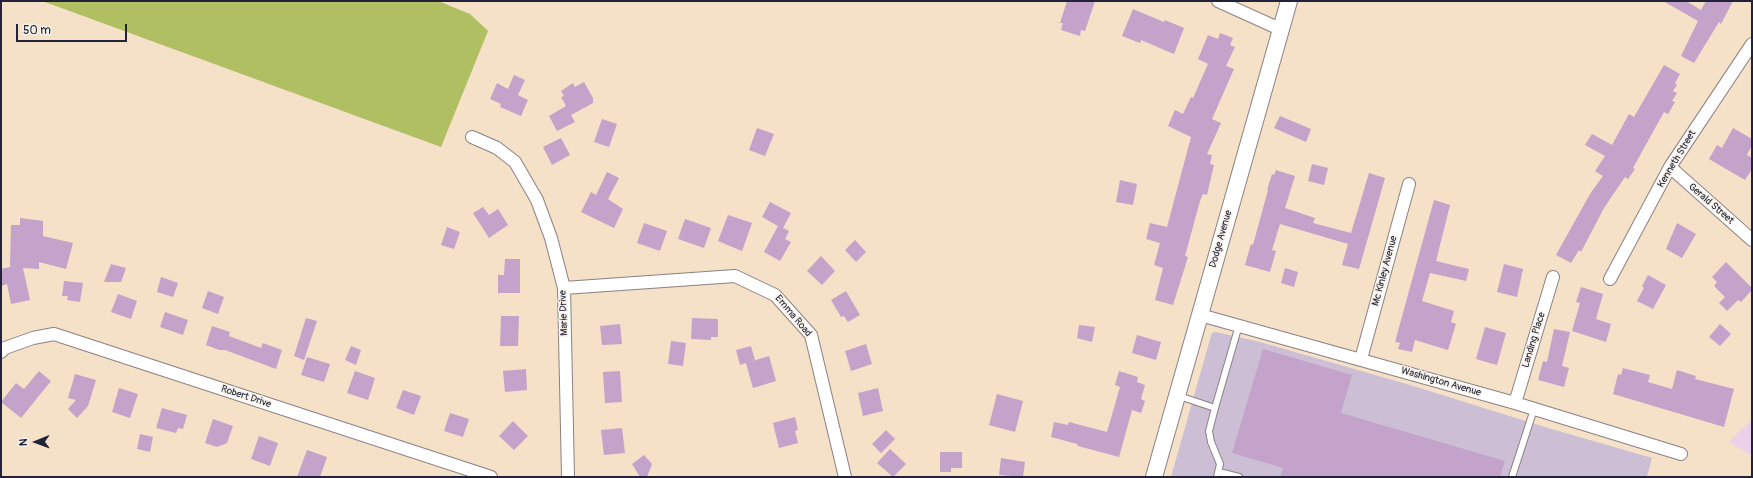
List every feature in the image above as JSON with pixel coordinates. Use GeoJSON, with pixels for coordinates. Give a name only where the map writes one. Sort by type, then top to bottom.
{"type":"FeatureCollection","features":[{"type":"Feature","properties":{"kind":"main road","name":"Dodge Avenue"},"geometry":{"type":"LineString","coordinates":[[1154,477],[1289,1]]}},
{"type":"Feature","properties":{"kind":"street"},"geometry":{"type":"LineString","coordinates":[[1218,1],[1280,29]]}},
{"type":"Feature","properties":{"kind":"street","name":"Kenneth Street"},"geometry":{"type":"LineString","coordinates":[[1610,279],[1670,167],[1752,44]]}},
{"type":"Feature","properties":{"kind":"street","name":"Marie Drive"},"geometry":{"type":"LineString","coordinates":[[472,137],[497,148],[515,162],[537,200],[551,238],[564,288],[568,477]]}},
{"type":"Feature","properties":{"kind":"street","name":"Gerald Street"},"geometry":{"type":"LineString","coordinates":[[1670,167],[1752,240]]}},
{"type":"Feature","properties":{"kind":"street","name":"Mc Kinley Avenue"},"geometry":{"type":"LineString","coordinates":[[1361,359],[1409,184]]}},
{"type":"Feature","properties":{"kind":"street","name":"Emma Road"},"geometry":{"type":"LineString","coordinates":[[564,288],[735,276],[775,295],[811,335],[845,477]]}},
{"type":"Feature","properties":{"kind":"street","name":"Landing Place"},"geometry":{"type":"LineString","coordinates":[[1515,403],[1553,277]]}},
{"type":"Feature","properties":{"kind":"street","name":"Washington Avenue"},"geometry":{"type":"LineString","coordinates":[[1200,315],[1515,403],[1681,454]]}},
{"type":"Feature","properties":{"kind":"street","name":"Robert Drive"},"geometry":{"type":"LineString","coordinates":[[1,352],[6,348],[33,338],[54,334],[492,477]]}},
{"type":"Feature","properties":{"kind":"lane"},"geometry":{"type":"LineString","coordinates":[[1239,325],[1215,408],[1210,431],[1211,442],[1220,464],[1218,474],[1239,477]]}},
{"type":"Feature","properties":{"kind":"lane"},"geometry":{"type":"LineString","coordinates":[[1177,396],[1215,408]]}},
{"type":"Feature","properties":{"kind":"lane"},"geometry":{"type":"LineString","coordinates":[[1512,477],[1534,409]]}},
{"type":"Feature","properties":{"kind":"shaded area"},"geometry":{"type":"Polygon","coordinates":[[[1216,332],[1260,342],[1410,385],[1548,428],[1652,458],[1647,477],[1171,477],[1211,336],[1212,333],[1216,332]]]}},
{"type":"Feature","properties":{"kind":"shaded area"},"geometry":{"type":"Polygon","coordinates":[[[1752,419],[1752,456],[1729,442],[1752,419]]]}},
{"type":"Feature","properties":{"kind":"green space"},"geometry":{"type":"Polygon","coordinates":[[[438,1],[470,14],[488,31],[441,147],[45,2],[438,1]]]}},
{"type":"Feature","properties":{"kind":"building"},"geometry":{"type":"Polygon","coordinates":[[[1067,1],[1095,1],[1085,31],[1081,30],[1080,36],[1061,30],[1063,23],[1060,23],[1067,1]]]}},
{"type":"Feature","properties":{"kind":"building"},"geometry":{"type":"Polygon","coordinates":[[[1663,1],[1686,1],[1701,10],[1706,1],[1733,1],[1721,24],[1719,22],[1694,63],[1681,56],[1698,21],[1663,1]]]}},
{"type":"Feature","properties":{"kind":"building"},"geometry":{"type":"Polygon","coordinates":[[[1133,9],[1164,22],[1165,20],[1184,28],[1174,54],[1141,40],[1140,43],[1122,36],[1133,9]]]}},
{"type":"Feature","properties":{"kind":"building"},"geometry":{"type":"Polygon","coordinates":[[[1220,33],[1233,38],[1230,45],[1235,47],[1226,66],[1234,69],[1212,119],[1221,123],[1207,154],[1212,155],[1210,164],[1214,165],[1207,195],[1203,194],[1200,201],[1185,256],[1188,257],[1173,305],[1155,300],[1163,268],[1154,265],[1160,243],[1146,239],[1150,223],[1167,227],[1191,137],[1168,126],[1175,110],[1183,114],[1191,97],[1193,98],[1208,64],[1198,59],[1208,35],[1218,39],[1220,33]]]}},
{"type":"Feature","properties":{"kind":"building"},"geometry":{"type":"Polygon","coordinates":[[[1664,65],[1680,74],[1675,83],[1677,85],[1673,91],[1677,93],[1672,101],[1675,102],[1668,114],[1664,112],[1633,168],[1635,169],[1628,179],[1625,177],[1604,208],[1581,252],[1579,250],[1571,263],[1556,255],[1590,194],[1603,176],[1595,171],[1605,156],[1585,145],[1592,134],[1612,145],[1629,114],[1634,117],[1664,65]]]}},
{"type":"Feature","properties":{"kind":"building"},"geometry":{"type":"Polygon","coordinates":[[[514,75],[525,80],[518,95],[528,100],[521,116],[500,107],[501,104],[490,99],[497,83],[508,89],[514,75]]]}},
{"type":"Feature","properties":{"kind":"building"},"geometry":{"type":"Polygon","coordinates":[[[584,82],[593,98],[593,103],[571,115],[575,122],[557,131],[549,116],[566,106],[561,97],[564,96],[561,91],[573,83],[575,87],[584,82]]]}},
{"type":"Feature","properties":{"kind":"building"},"geometry":{"type":"Polygon","coordinates":[[[1280,116],[1311,129],[1306,142],[1274,128],[1280,116]]]}},
{"type":"Feature","properties":{"kind":"building"},"geometry":{"type":"Polygon","coordinates":[[[602,119],[617,124],[609,147],[594,142],[602,119]]]}},
{"type":"Feature","properties":{"kind":"building"},"geometry":{"type":"Polygon","coordinates":[[[757,128],[774,134],[765,156],[749,150],[757,128]]]}},
{"type":"Feature","properties":{"kind":"building"},"geometry":{"type":"Polygon","coordinates":[[[1733,128],[1752,139],[1752,145],[1747,155],[1752,158],[1752,169],[1745,180],[1709,159],[1717,145],[1722,148],[1733,128]]]}},
{"type":"Feature","properties":{"kind":"building"},"geometry":{"type":"Polygon","coordinates":[[[561,138],[570,155],[552,165],[543,147],[561,138]]]}},
{"type":"Feature","properties":{"kind":"building"},"geometry":{"type":"Polygon","coordinates":[[[1312,164],[1328,168],[1324,185],[1308,181],[1312,164]]]}},
{"type":"Feature","properties":{"kind":"building"},"geometry":{"type":"Polygon","coordinates":[[[1276,170],[1295,176],[1285,208],[1315,218],[1313,223],[1351,233],[1369,173],[1385,178],[1359,269],[1342,265],[1348,244],[1280,224],[1272,250],[1276,251],[1270,272],[1245,265],[1251,244],[1253,245],[1272,174],[1274,175],[1276,170]]]}},
{"type":"Feature","properties":{"kind":"building"},"geometry":{"type":"Polygon","coordinates":[[[607,172],[619,178],[608,199],[623,209],[614,228],[581,212],[591,192],[596,195],[607,172]]]}},
{"type":"Feature","properties":{"kind":"building"},"geometry":{"type":"Polygon","coordinates":[[[1120,180],[1137,184],[1133,205],[1116,202],[1120,180]]]}},
{"type":"Feature","properties":{"kind":"building"},"geometry":{"type":"Polygon","coordinates":[[[1434,200],[1450,205],[1436,261],[1469,269],[1466,281],[1430,273],[1422,301],[1454,311],[1451,322],[1456,324],[1448,350],[1415,340],[1412,352],[1398,349],[1400,343],[1395,342],[1434,200]]]}},
{"type":"Feature","properties":{"kind":"building"},"geometry":{"type":"Polygon","coordinates":[[[770,202],[791,213],[783,228],[789,231],[785,239],[791,242],[780,261],[764,252],[778,226],[762,217],[770,202]]]}},
{"type":"Feature","properties":{"kind":"building"},"geometry":{"type":"Polygon","coordinates":[[[483,207],[489,215],[498,209],[508,225],[489,238],[473,213],[483,207]]]}},
{"type":"Feature","properties":{"kind":"building"},"geometry":{"type":"Polygon","coordinates":[[[728,215],[752,223],[742,251],[718,241],[728,215]]]}},
{"type":"Feature","properties":{"kind":"building"},"geometry":{"type":"Polygon","coordinates":[[[20,218],[43,221],[43,236],[73,243],[66,269],[39,262],[39,269],[23,268],[30,300],[11,304],[7,284],[1,286],[1,269],[10,267],[11,225],[20,225],[20,218]]]}},
{"type":"Feature","properties":{"kind":"building"},"geometry":{"type":"Polygon","coordinates":[[[685,219],[711,228],[704,248],[678,239],[685,219]]]}},
{"type":"Feature","properties":{"kind":"building"},"geometry":{"type":"Polygon","coordinates":[[[644,223],[667,231],[660,251],[637,243],[644,223]]]}},
{"type":"Feature","properties":{"kind":"building"},"geometry":{"type":"Polygon","coordinates":[[[1677,223],[1696,234],[1682,258],[1666,249],[1677,223]]]}},
{"type":"Feature","properties":{"kind":"building"},"geometry":{"type":"Polygon","coordinates":[[[447,227],[460,232],[454,249],[441,245],[447,227]]]}},
{"type":"Feature","properties":{"kind":"building"},"geometry":{"type":"Polygon","coordinates":[[[855,240],[866,252],[856,262],[845,250],[855,240]]]}},
{"type":"Feature","properties":{"kind":"building"},"geometry":{"type":"Polygon","coordinates":[[[821,256],[835,271],[822,285],[807,271],[821,256]]]}},
{"type":"Feature","properties":{"kind":"building"},"geometry":{"type":"Polygon","coordinates":[[[505,259],[520,259],[520,293],[498,293],[498,275],[504,275],[505,259]]]}},
{"type":"Feature","properties":{"kind":"building"},"geometry":{"type":"Polygon","coordinates":[[[1726,262],[1752,288],[1752,290],[1741,302],[1738,300],[1727,311],[1719,303],[1725,297],[1714,286],[1717,282],[1712,277],[1726,262]]]}},
{"type":"Feature","properties":{"kind":"building"},"geometry":{"type":"Polygon","coordinates":[[[111,264],[126,268],[121,282],[104,282],[111,264]]]}},
{"type":"Feature","properties":{"kind":"building"},"geometry":{"type":"Polygon","coordinates":[[[1504,264],[1523,269],[1517,297],[1497,292],[1504,264]]]}},
{"type":"Feature","properties":{"kind":"building"},"geometry":{"type":"Polygon","coordinates":[[[1285,268],[1298,272],[1294,287],[1281,283],[1285,268]]]}},
{"type":"Feature","properties":{"kind":"building"},"geometry":{"type":"Polygon","coordinates":[[[1648,275],[1666,285],[1653,309],[1637,301],[1644,288],[1642,286],[1648,275]]]}},
{"type":"Feature","properties":{"kind":"building"},"geometry":{"type":"Polygon","coordinates":[[[161,277],[178,283],[173,297],[157,292],[161,277]]]}},
{"type":"Feature","properties":{"kind":"building"},"geometry":{"type":"Polygon","coordinates":[[[64,281],[83,283],[80,302],[67,300],[68,296],[62,296],[64,281]]]}},
{"type":"Feature","properties":{"kind":"building"},"geometry":{"type":"Polygon","coordinates":[[[1581,287],[1603,294],[1596,319],[1611,324],[1606,342],[1572,331],[1580,303],[1576,302],[1581,287]]]}},
{"type":"Feature","properties":{"kind":"building"},"geometry":{"type":"Polygon","coordinates":[[[208,291],[224,297],[218,314],[202,308],[208,291]]]}},
{"type":"Feature","properties":{"kind":"building"},"geometry":{"type":"Polygon","coordinates":[[[846,291],[860,315],[848,322],[844,316],[841,317],[831,300],[846,291]]]}},
{"type":"Feature","properties":{"kind":"building"},"geometry":{"type":"Polygon","coordinates":[[[118,294],[137,301],[131,319],[111,312],[118,294]]]}},
{"type":"Feature","properties":{"kind":"building"},"geometry":{"type":"Polygon","coordinates":[[[165,312],[188,320],[183,335],[160,327],[165,312]]]}},
{"type":"Feature","properties":{"kind":"building"},"geometry":{"type":"Polygon","coordinates":[[[501,316],[519,316],[518,346],[500,346],[501,316]]]}},
{"type":"Feature","properties":{"kind":"building"},"geometry":{"type":"Polygon","coordinates":[[[306,318],[317,321],[304,360],[294,356],[306,318]]]}},
{"type":"Feature","properties":{"kind":"building"},"geometry":{"type":"Polygon","coordinates":[[[692,318],[718,319],[718,337],[711,337],[711,340],[691,339],[692,318]]]}},
{"type":"Feature","properties":{"kind":"building"},"geometry":{"type":"Polygon","coordinates":[[[620,324],[622,344],[602,345],[600,326],[620,324]]]}},
{"type":"Feature","properties":{"kind":"building"},"geometry":{"type":"Polygon","coordinates":[[[1720,324],[1731,334],[1720,346],[1709,337],[1720,324]]]}},
{"type":"Feature","properties":{"kind":"building"},"geometry":{"type":"Polygon","coordinates":[[[1079,325],[1095,327],[1092,342],[1077,338],[1079,325]]]}},
{"type":"Feature","properties":{"kind":"building"},"geometry":{"type":"Polygon","coordinates":[[[212,326],[230,332],[229,336],[261,348],[263,343],[282,350],[276,369],[225,350],[219,350],[206,345],[212,326]]]}},
{"type":"Feature","properties":{"kind":"building"},"geometry":{"type":"Polygon","coordinates":[[[1485,327],[1506,333],[1497,365],[1476,359],[1485,327]]]}},
{"type":"Feature","properties":{"kind":"building"},"geometry":{"type":"Polygon","coordinates":[[[1554,329],[1570,332],[1562,366],[1569,368],[1564,387],[1538,380],[1543,361],[1547,362],[1554,329]]]}},
{"type":"Feature","properties":{"kind":"building"},"geometry":{"type":"Polygon","coordinates":[[[1137,335],[1161,342],[1156,360],[1132,353],[1137,335]]]}},
{"type":"Feature","properties":{"kind":"building"},"geometry":{"type":"Polygon","coordinates":[[[671,341],[686,343],[683,366],[668,364],[671,341]]]}},
{"type":"Feature","properties":{"kind":"building"},"geometry":{"type":"Polygon","coordinates":[[[866,344],[872,364],[851,371],[845,351],[866,344]]]}},
{"type":"Feature","properties":{"kind":"building"},"geometry":{"type":"Polygon","coordinates":[[[351,346],[361,350],[356,365],[345,360],[351,346]]]}},
{"type":"Feature","properties":{"kind":"building"},"geometry":{"type":"Polygon","coordinates":[[[751,346],[755,360],[740,365],[736,350],[751,346]]]}},
{"type":"Feature","properties":{"kind":"building"},"geometry":{"type":"Polygon","coordinates":[[[1263,349],[1352,375],[1341,413],[1505,461],[1500,477],[1280,477],[1283,468],[1232,453],[1263,349]]]}},
{"type":"Feature","properties":{"kind":"building"},"geometry":{"type":"Polygon","coordinates":[[[769,356],[776,381],[753,388],[746,363],[769,356]]]}},
{"type":"Feature","properties":{"kind":"building"},"geometry":{"type":"Polygon","coordinates":[[[307,357],[330,364],[324,382],[301,375],[307,357]]]}},
{"type":"Feature","properties":{"kind":"building"},"geometry":{"type":"Polygon","coordinates":[[[1623,368],[1650,375],[1648,382],[1672,389],[1677,370],[1696,376],[1695,379],[1734,389],[1724,427],[1613,394],[1618,374],[1621,375],[1623,368]]]}},
{"type":"Feature","properties":{"kind":"building"},"geometry":{"type":"Polygon","coordinates":[[[526,369],[527,390],[505,392],[503,371],[526,369]]]}},
{"type":"Feature","properties":{"kind":"building"},"geometry":{"type":"Polygon","coordinates":[[[39,371],[51,381],[21,418],[1,402],[16,383],[24,389],[39,371]]]}},
{"type":"Feature","properties":{"kind":"building"},"geometry":{"type":"Polygon","coordinates":[[[355,371],[375,378],[368,400],[347,393],[355,371]]]}},
{"type":"Feature","properties":{"kind":"building"},"geometry":{"type":"Polygon","coordinates":[[[620,371],[622,402],[605,403],[603,372],[620,371]]]}},
{"type":"Feature","properties":{"kind":"building"},"geometry":{"type":"Polygon","coordinates":[[[1119,371],[1138,377],[1137,382],[1145,385],[1141,399],[1145,401],[1141,413],[1132,410],[1119,457],[1051,437],[1054,422],[1068,425],[1069,422],[1107,432],[1120,387],[1115,385],[1119,371]]]}},
{"type":"Feature","properties":{"kind":"building"},"geometry":{"type":"Polygon","coordinates":[[[75,374],[96,380],[88,406],[77,418],[68,409],[76,400],[68,398],[75,374]]]}},
{"type":"Feature","properties":{"kind":"building"},"geometry":{"type":"Polygon","coordinates":[[[119,388],[138,394],[130,418],[112,412],[119,388]]]}},
{"type":"Feature","properties":{"kind":"building"},"geometry":{"type":"Polygon","coordinates":[[[878,388],[883,411],[863,416],[858,393],[878,388]]]}},
{"type":"Feature","properties":{"kind":"building"},"geometry":{"type":"Polygon","coordinates":[[[403,390],[421,396],[414,415],[396,408],[403,390]]]}},
{"type":"Feature","properties":{"kind":"building"},"geometry":{"type":"Polygon","coordinates":[[[997,394],[1023,401],[1015,432],[989,425],[997,394]]]}},
{"type":"Feature","properties":{"kind":"building"},"geometry":{"type":"Polygon","coordinates":[[[162,408],[187,415],[183,429],[178,428],[176,433],[156,428],[162,408]]]}},
{"type":"Feature","properties":{"kind":"building"},"geometry":{"type":"Polygon","coordinates":[[[450,413],[469,419],[463,437],[444,431],[450,413]]]}},
{"type":"Feature","properties":{"kind":"building"},"geometry":{"type":"Polygon","coordinates":[[[795,417],[798,430],[795,431],[798,443],[779,448],[773,423],[795,417]]]}},
{"type":"Feature","properties":{"kind":"building"},"geometry":{"type":"Polygon","coordinates":[[[213,419],[233,426],[227,443],[217,447],[205,443],[213,419]]]}},
{"type":"Feature","properties":{"kind":"building"},"geometry":{"type":"Polygon","coordinates":[[[513,421],[528,436],[514,450],[499,436],[513,421]]]}},
{"type":"Feature","properties":{"kind":"building"},"geometry":{"type":"Polygon","coordinates":[[[622,428],[625,453],[604,455],[601,430],[622,428]]]}},
{"type":"Feature","properties":{"kind":"building"},"geometry":{"type":"Polygon","coordinates":[[[886,430],[895,439],[881,453],[872,444],[886,430]]]}},
{"type":"Feature","properties":{"kind":"building"},"geometry":{"type":"Polygon","coordinates":[[[140,434],[153,437],[150,452],[137,449],[140,434]]]}},
{"type":"Feature","properties":{"kind":"building"},"geometry":{"type":"Polygon","coordinates":[[[259,436],[278,443],[270,466],[251,459],[259,436]]]}},
{"type":"Feature","properties":{"kind":"building"},"geometry":{"type":"Polygon","coordinates":[[[890,449],[906,464],[893,477],[877,463],[890,449]]]}},
{"type":"Feature","properties":{"kind":"building"},"geometry":{"type":"Polygon","coordinates":[[[307,450],[327,457],[320,477],[297,477],[307,450]]]}},
{"type":"Feature","properties":{"kind":"building"},"geometry":{"type":"Polygon","coordinates":[[[940,452],[962,452],[962,468],[951,468],[951,472],[940,472],[940,452]]]}},
{"type":"Feature","properties":{"kind":"building"},"geometry":{"type":"Polygon","coordinates":[[[644,455],[652,464],[647,477],[640,477],[632,464],[644,455]]]}},
{"type":"Feature","properties":{"kind":"building"},"geometry":{"type":"Polygon","coordinates":[[[1001,458],[1025,462],[1023,477],[999,475],[1001,458]]]}}]}
